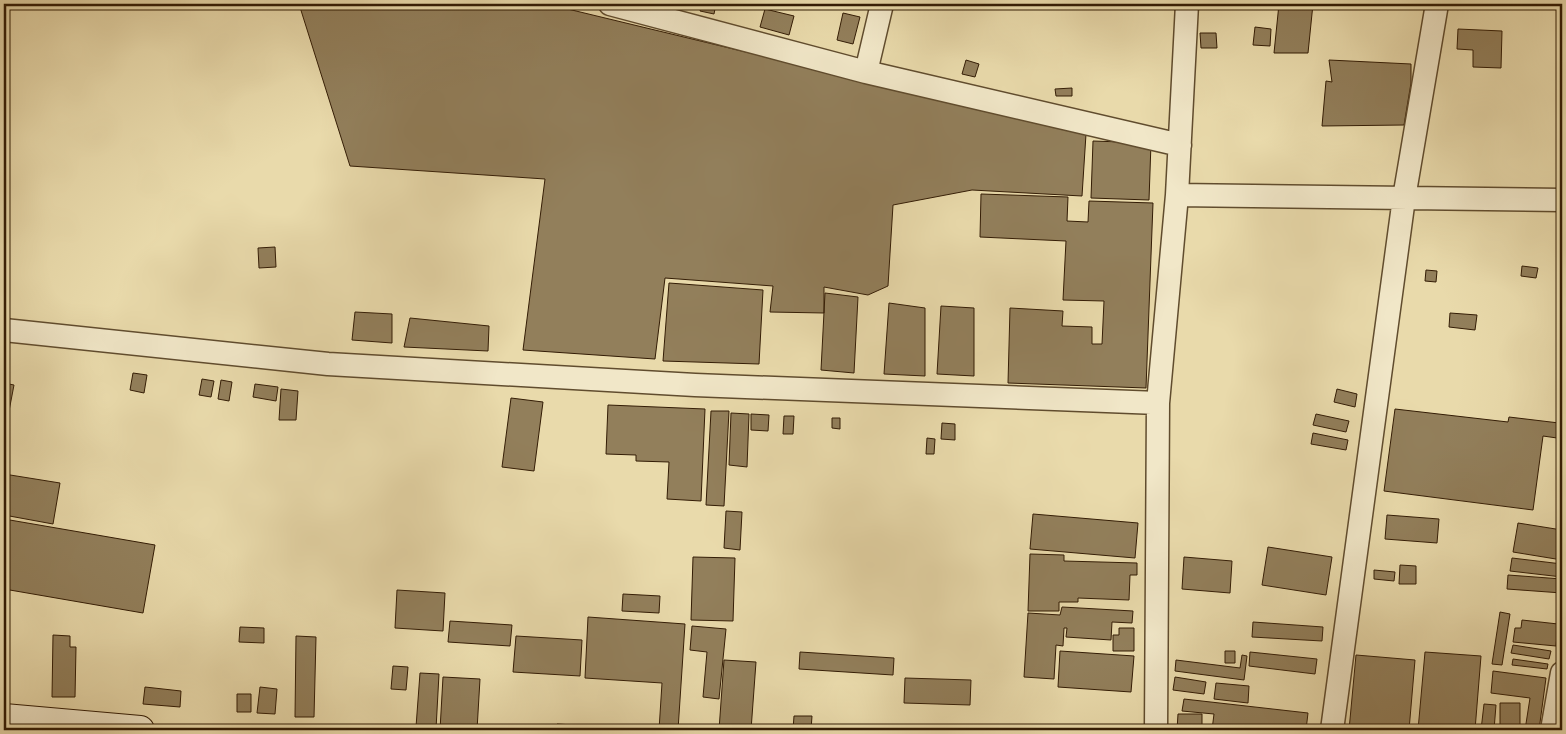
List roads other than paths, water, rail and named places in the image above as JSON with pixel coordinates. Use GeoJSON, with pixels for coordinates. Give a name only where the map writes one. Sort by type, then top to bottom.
{"type":"FeatureCollection","features":[{"type":"Feature","properties":{"kind":"street"},"geometry":{"type":"LineString","coordinates":[[610,4],[866,72],[1180,145]]}},
{"type":"Feature","properties":{"kind":"street"},"geometry":{"type":"LineString","coordinates":[[866,72],[882,4]]}},
{"type":"Feature","properties":{"kind":"street"},"geometry":{"type":"LineString","coordinates":[[1156,730],[1158,403],[1177,195],[1187,4]]}},
{"type":"Feature","properties":{"kind":"street"},"geometry":{"type":"LineString","coordinates":[[1332,730],[1404,198],[1437,4]]}},
{"type":"Feature","properties":{"kind":"street"},"geometry":{"type":"LineString","coordinates":[[1177,195],[1562,200]]}},
{"type":"Feature","properties":{"kind":"street"},"geometry":{"type":"LineString","coordinates":[[4,330],[328,364],[695,386],[1158,403]]}},
{"type":"Feature","properties":{"kind":"street"},"geometry":{"type":"LineString","coordinates":[[1552,730],[1562,673]]}},
{"type":"Feature","properties":{"kind":"street"},"geometry":{"type":"LineString","coordinates":[[4,718],[140,730]]}}]}
